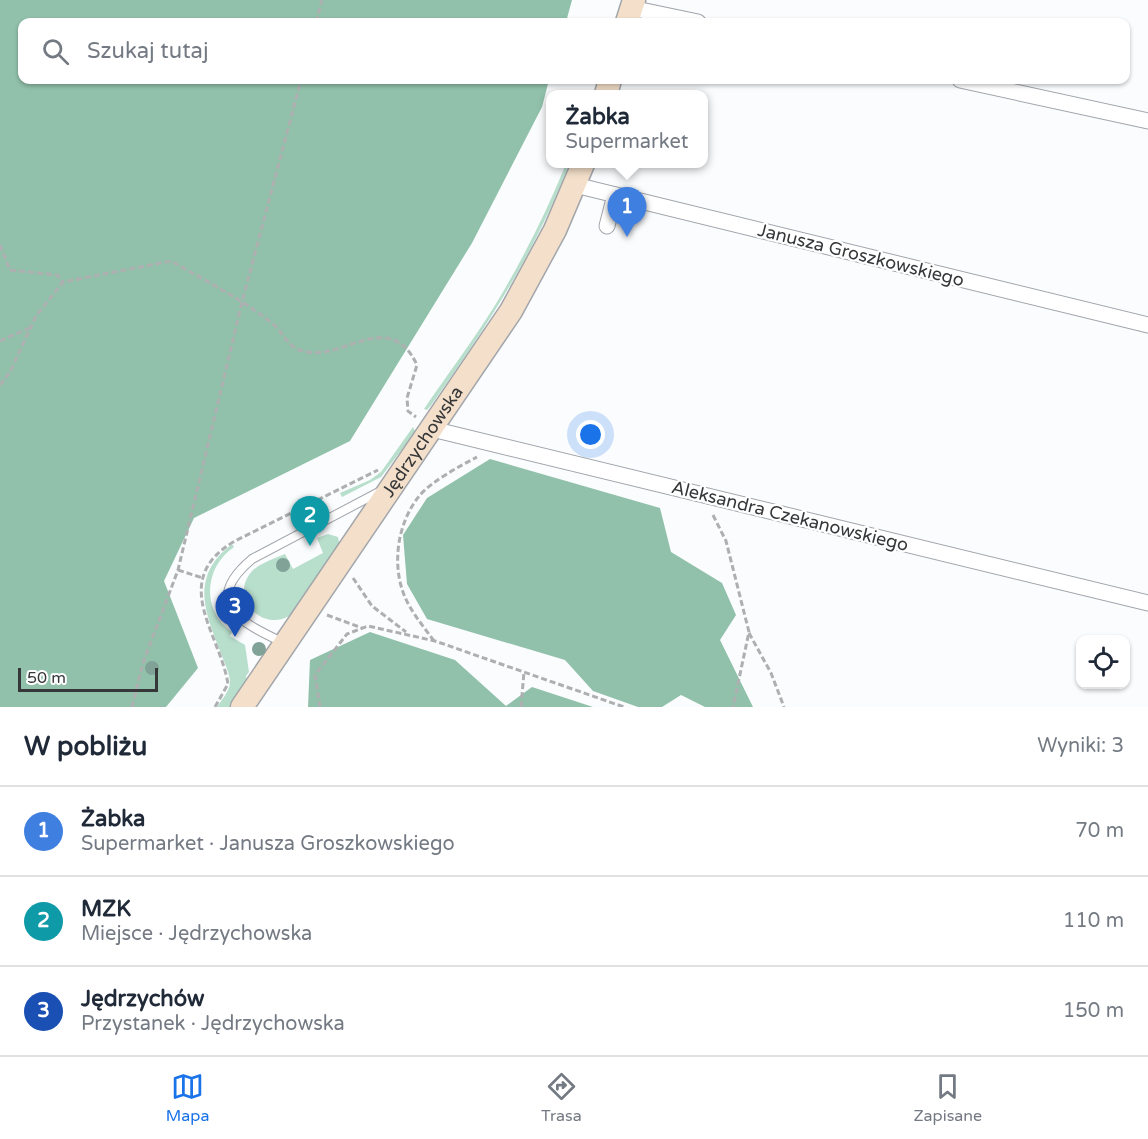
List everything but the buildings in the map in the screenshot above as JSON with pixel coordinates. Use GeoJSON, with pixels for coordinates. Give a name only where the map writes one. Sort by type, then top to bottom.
{"type":"FeatureCollection","features":[{"type":"Feature","properties":{"kind":"main road","name":"Jędrzychowska"},"geometry":{"type":"LineString","coordinates":[[242,707],[285,644],[423,418],[500,329],[524,290],[555,230],[581,168]]}},
{"type":"Feature","properties":{"kind":"street"},"geometry":{"type":"LineString","coordinates":[[631,10],[676,18]]}},
{"type":"Feature","properties":{"kind":"street"},"geometry":{"type":"LineString","coordinates":[[978,84],[1148,121]]}},
{"type":"Feature","properties":{"kind":"street","name":"Janusza Groszkowskiego"},"geometry":{"type":"LineString","coordinates":[[575,185],[1148,325]]}},
{"type":"Feature","properties":{"kind":"street"},"geometry":{"type":"LineString","coordinates":[[607,226],[615,195]]}},
{"type":"Feature","properties":{"kind":"street","name":"Aleksandra Czekanowskiego"},"geometry":{"type":"LineString","coordinates":[[423,418],[500,446],[1148,603]]}},
{"type":"Feature","properties":{"kind":"lane"},"geometry":{"type":"LineString","coordinates":[[285,644],[248,626],[234,614],[227,597],[231,581],[252,559],[387,477]]}},
{"type":"Feature","properties":{"kind":"path"},"geometry":{"type":"LineString","coordinates":[[317,18],[322,0]]}},
{"type":"Feature","properties":{"kind":"path"},"geometry":{"type":"LineString","coordinates":[[132,707],[143,663],[177,570],[242,302],[300,84]]}},
{"type":"Feature","properties":{"kind":"path"},"geometry":{"type":"LineString","coordinates":[[0,245],[10,270],[57,275],[63,282]]}},
{"type":"Feature","properties":{"kind":"path"},"geometry":{"type":"LineString","coordinates":[[0,385],[10,372],[36,316],[63,282],[171,261],[242,302],[275,326],[288,345],[307,352],[322,352],[376,337],[390,339],[402,345],[412,354],[417,365],[406,398],[408,411],[423,418]]}},
{"type":"Feature","properties":{"kind":"path"},"geometry":{"type":"LineString","coordinates":[[0,341],[30,327]]}},
{"type":"Feature","properties":{"kind":"path"},"geometry":{"type":"LineString","coordinates":[[435,642],[409,606],[396,568],[400,530],[420,495],[455,468],[500,446]]}},
{"type":"Feature","properties":{"kind":"path"},"geometry":{"type":"LineString","coordinates":[[215,707],[228,684],[203,613],[201,598],[203,578],[207,569],[226,546],[387,477]]}},
{"type":"Feature","properties":{"kind":"path"},"geometry":{"type":"LineString","coordinates":[[704,495],[726,541],[748,632],[771,673],[784,707]]}},
{"type":"Feature","properties":{"kind":"path"},"geometry":{"type":"LineString","coordinates":[[177,570],[203,578]]}},
{"type":"Feature","properties":{"kind":"path"},"geometry":{"type":"LineString","coordinates":[[348,571],[372,606],[409,634]]}},
{"type":"Feature","properties":{"kind":"path"},"geometry":{"type":"LineString","coordinates":[[320,612],[362,628]]}},
{"type":"Feature","properties":{"kind":"path"},"geometry":{"type":"LineString","coordinates":[[320,707],[315,675],[347,634],[368,626],[435,642],[624,707]]}},
{"type":"Feature","properties":{"kind":"path"},"geometry":{"type":"LineString","coordinates":[[733,707],[748,632]]}},
{"type":"Feature","properties":{"kind":"path"},"geometry":{"type":"LineString","coordinates":[[521,707],[524,672]]}},
{"type":"Feature","properties":{"kind":"green space"},"geometry":{"type":"Polygon","coordinates":[[[0,0],[572,0],[567,18],[18,18],[18,84],[548,84],[542,107],[472,243],[350,441],[194,518],[164,581],[198,668],[166,707],[0,707],[0,0]]]}},
{"type":"Feature","properties":{"kind":"green space"},"geometry":{"type":"Polygon","coordinates":[[[564,168],[567,168],[541,228],[508,288],[432,404],[427,410],[424,409],[494,307],[550,201],[564,168]]]}},
{"type":"Feature","properties":{"kind":"green space"},"geometry":{"type":"Polygon","coordinates":[[[413,427],[415,431],[413,435],[381,477],[342,497],[340,493],[370,480],[381,472],[413,427]]]}},
{"type":"Feature","properties":{"kind":"green space"},"geometry":{"type":"Polygon","coordinates":[[[490,459],[660,508],[671,552],[722,583],[736,615],[720,640],[753,707],[705,707],[681,695],[662,707],[638,707],[593,691],[565,660],[427,619],[407,584],[403,535],[427,498],[490,459]]]}},
{"type":"Feature","properties":{"kind":"green space"},"geometry":{"type":"Polygon","coordinates":[[[328,534],[338,537],[340,548],[294,612],[279,620],[270,620],[253,611],[244,594],[245,585],[252,571],[285,554],[293,569],[323,553],[317,538],[328,534]]]}},
{"type":"Feature","properties":{"kind":"green space"},"geometry":{"type":"Polygon","coordinates":[[[232,544],[234,547],[224,556],[212,577],[211,601],[215,613],[232,632],[230,636],[245,645],[249,672],[246,676],[247,682],[230,707],[217,707],[228,689],[230,680],[207,611],[204,597],[205,583],[218,557],[232,544]]]}},
{"type":"Feature","properties":{"kind":"green space"},"geometry":{"type":"Polygon","coordinates":[[[370,632],[455,660],[506,706],[532,687],[593,707],[308,707],[310,660],[370,632]]]}},
{"type":"Feature","properties":{"kind":"place","name":"Żabka"},"geometry":{"type":"Point","coordinates":[627,237]}},
{"type":"Feature","properties":{"kind":"place","name":"MZK"},"geometry":{"type":"Point","coordinates":[310,546]}},
{"type":"Feature","properties":{"kind":"place","name":"Jędrzychów"},"geometry":{"type":"Point","coordinates":[235,637]}}]}
